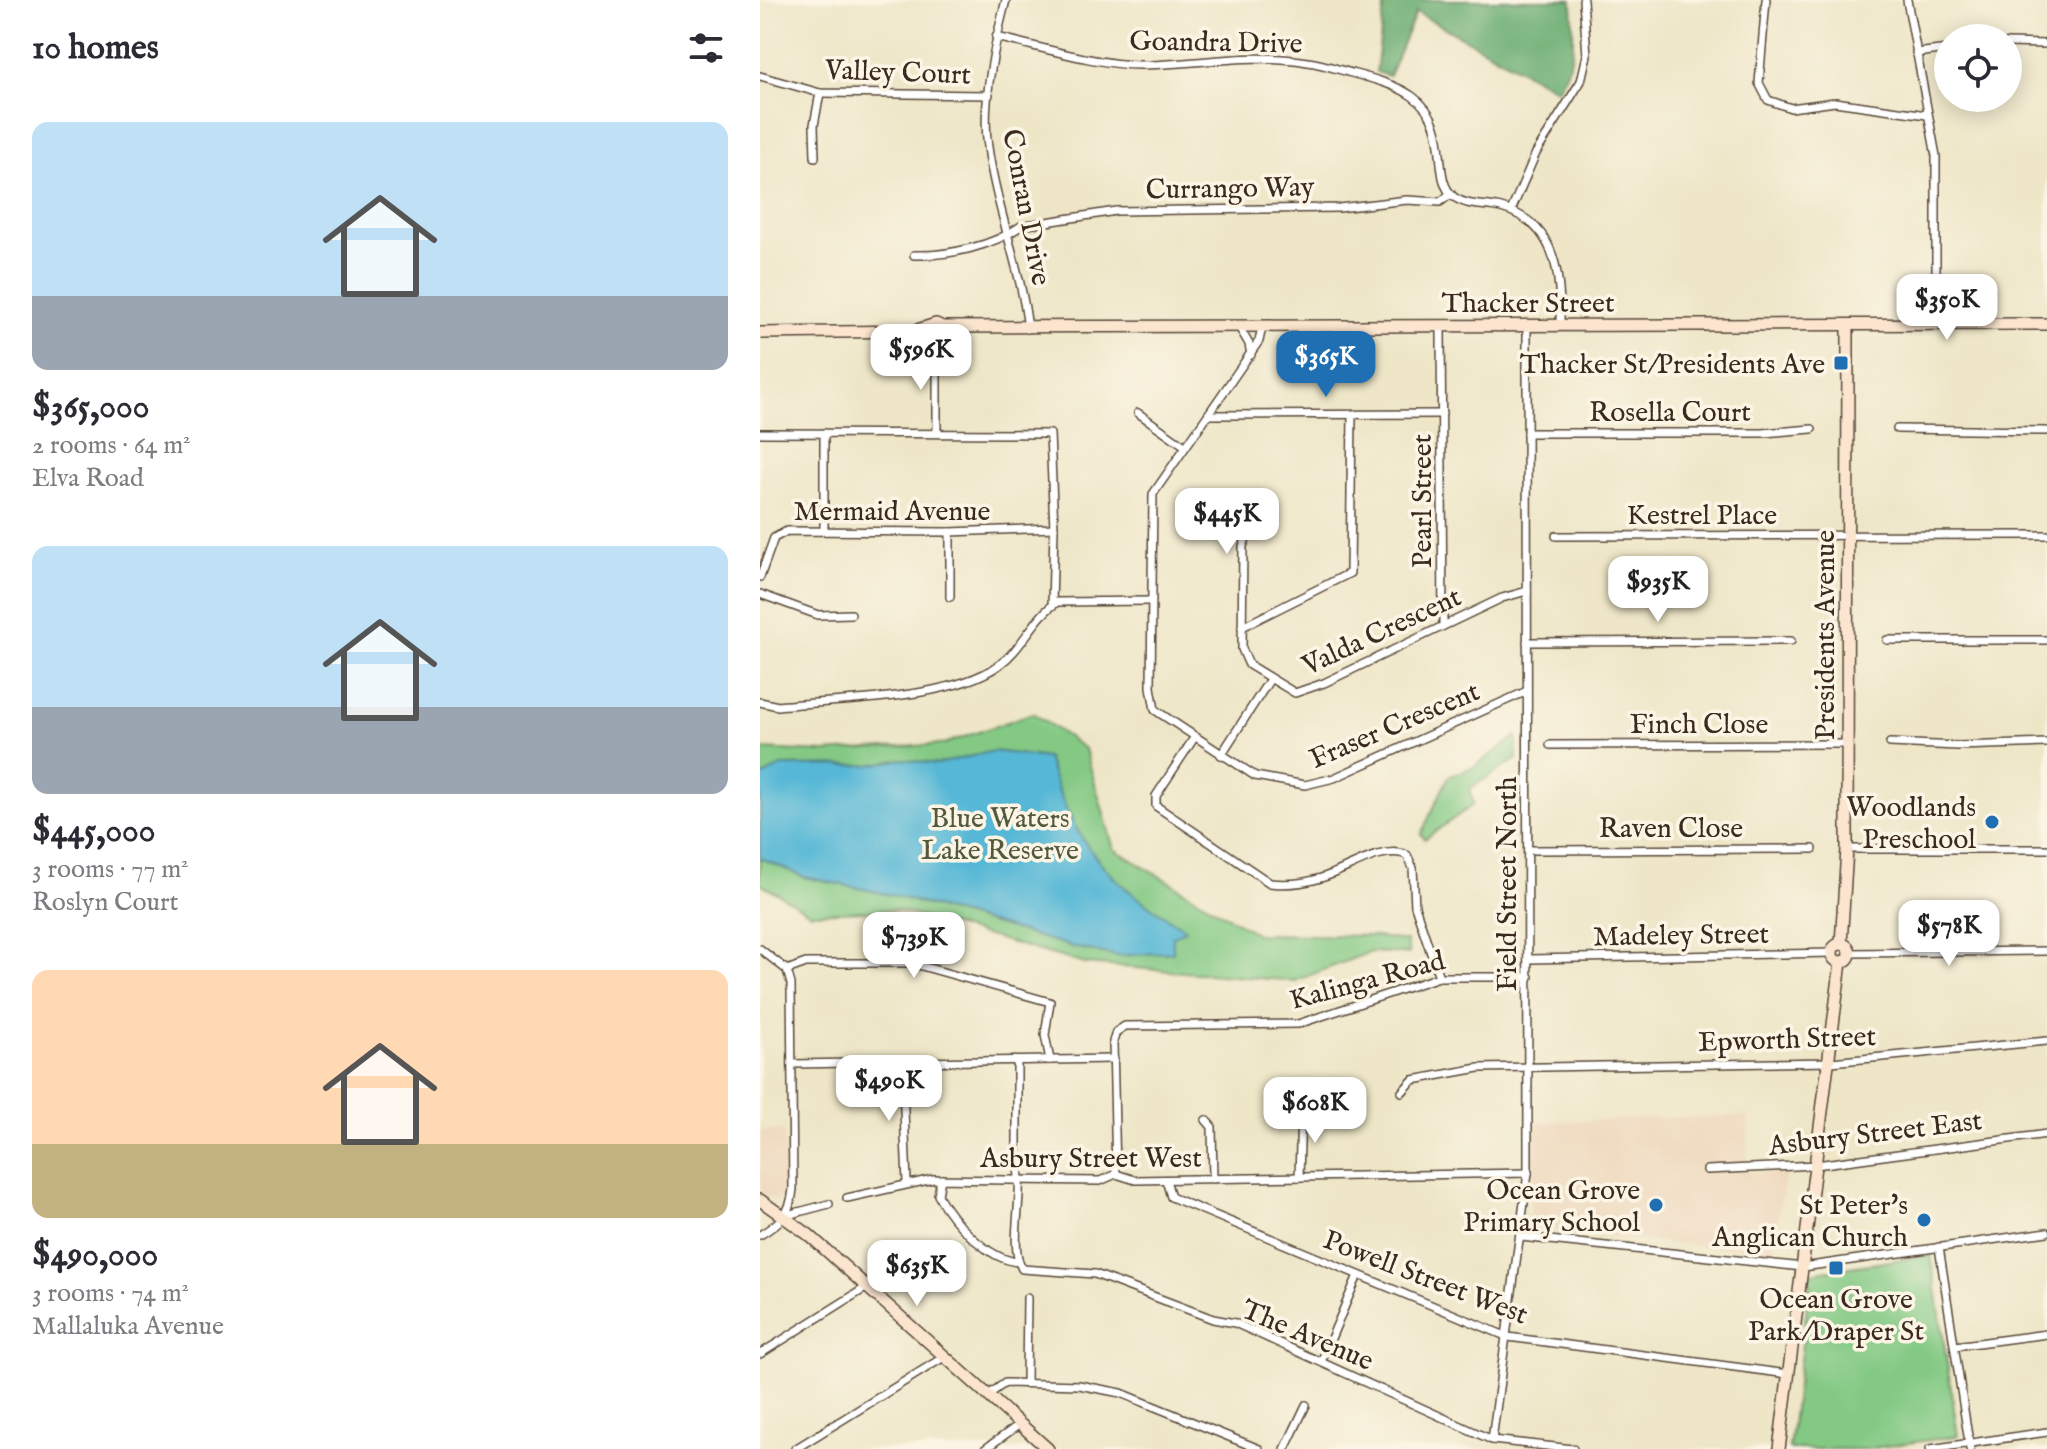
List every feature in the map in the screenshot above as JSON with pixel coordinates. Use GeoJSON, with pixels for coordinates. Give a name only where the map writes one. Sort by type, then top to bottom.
{"type":"FeatureCollection","features":[{"type":"Feature","properties":{"kind":"street","name":"Conran Drive"},"geometry":{"type":"LineString","coordinates":[[1006,0],[996,37],[987,146],[1010,234],[1028,329]]}},
{"type":"Feature","properties":{"kind":"street"},"geometry":{"type":"LineString","coordinates":[[1511,211],[1536,153],[1581,81],[1587,55],[1583,0]]}},
{"type":"Feature","properties":{"kind":"street"},"geometry":{"type":"LineString","coordinates":[[1766,0],[1759,83],[1768,100],[1791,108],[1835,102],[1927,115]]}},
{"type":"Feature","properties":{"kind":"street"},"geometry":{"type":"LineString","coordinates":[[1907,0],[1936,156],[1936,325]]}},
{"type":"Feature","properties":{"kind":"street","name":"Goandra Drive"},"geometry":{"type":"LineString","coordinates":[[996,37],[1136,65],[1282,59],[1309,62],[1364,76],[1401,90],[1424,106],[1438,133],[1442,176],[1451,194]]}},
{"type":"Feature","properties":{"kind":"street"},"geometry":{"type":"LineString","coordinates":[[2022,43],[2047,44]]}},
{"type":"Feature","properties":{"kind":"street"},"geometry":{"type":"LineString","coordinates":[[1916,53],[1934,51]]}},
{"type":"Feature","properties":{"kind":"street","name":"Valley Court"},"geometry":{"type":"LineString","coordinates":[[760,76],[820,93],[989,95]]}},
{"type":"Feature","properties":{"kind":"street"},"geometry":{"type":"LineString","coordinates":[[815,157],[814,125],[820,93]]}},
{"type":"Feature","properties":{"kind":"street"},"geometry":{"type":"LineString","coordinates":[[1451,194],[1464,203],[1511,211],[1532,224],[1553,254],[1561,289],[1560,326]]}},
{"type":"Feature","properties":{"kind":"street","name":"Currango Way"},"geometry":{"type":"LineString","coordinates":[[914,255],[951,253],[1010,234],[1021,226],[1116,211],[1339,208],[1407,200],[1433,203],[1451,194]]}},
{"type":"Feature","properties":{"kind":"street","name":"Thacker Street"},"geometry":{"type":"LineString","coordinates":[[760,333],[1239,327],[2047,324]]}},
{"type":"Feature","properties":{"kind":"street","name":"Presidents Avenue"},"geometry":{"type":"LineString","coordinates":[[1780,1449],[1831,1062],[1841,953],[1847,849],[1848,325]]}},
{"type":"Feature","properties":{"kind":"street","name":"Field Street North"},"geometry":{"type":"LineString","coordinates":[[1492,1440],[1528,1173],[1527,326]]}},
{"type":"Feature","properties":{"kind":"street"},"geometry":{"type":"LineString","coordinates":[[1239,327],[1249,344],[1251,355]]}},
{"type":"Feature","properties":{"kind":"street","name":"Fraser Crescent"},"geometry":{"type":"LineString","coordinates":[[1262,327],[1251,355],[1153,494],[1150,601],[1153,704],[1160,716],[1255,776],[1315,785],[1527,691]]}},
{"type":"Feature","properties":{"kind":"street","name":"Pearl Street"},"geometry":{"type":"LineString","coordinates":[[1441,327],[1443,626]]}},
{"type":"Feature","properties":{"kind":"street"},"geometry":{"type":"LineString","coordinates":[[937,332],[937,433]]}},
{"type":"Feature","properties":{"kind":"street"},"geometry":{"type":"LineString","coordinates":[[1138,413],[1185,446]]}},
{"type":"Feature","properties":{"kind":"street"},"geometry":{"type":"LineString","coordinates":[[1210,415],[1442,414]]}},
{"type":"Feature","properties":{"kind":"street"},"geometry":{"type":"LineString","coordinates":[[1242,627],[1350,573],[1352,415]]}},
{"type":"Feature","properties":{"kind":"street","name":"Rosella Court"},"geometry":{"type":"LineString","coordinates":[[1527,433],[1763,433],[1812,429]]}},
{"type":"Feature","properties":{"kind":"street"},"geometry":{"type":"LineString","coordinates":[[1897,429],[2047,431]]}},
{"type":"Feature","properties":{"kind":"street"},"geometry":{"type":"LineString","coordinates":[[760,433],[1050,434],[1054,528],[1052,606]]}},
{"type":"Feature","properties":{"kind":"street"},"geometry":{"type":"LineString","coordinates":[[824,433],[824,531]]}},
{"type":"Feature","properties":{"kind":"street","name":"Valda Crescent"},"geometry":{"type":"LineString","coordinates":[[1264,496],[1243,546],[1242,627],[1246,661],[1295,693],[1502,598],[1527,591]]}},
{"type":"Feature","properties":{"kind":"street","name":"Mermaid Avenue"},"geometry":{"type":"LineString","coordinates":[[760,577],[774,538],[780,533],[1054,528]]}},
{"type":"Feature","properties":{"kind":"street"},"geometry":{"type":"LineString","coordinates":[[950,532],[950,597]]}},
{"type":"Feature","properties":{"kind":"street","name":"Kestrel Place"},"geometry":{"type":"LineString","coordinates":[[1556,536],[2047,535]]}},
{"type":"Feature","properties":{"kind":"street"},"geometry":{"type":"LineString","coordinates":[[760,594],[818,615],[851,614]]}},
{"type":"Feature","properties":{"kind":"street"},"geometry":{"type":"LineString","coordinates":[[760,702],[778,706],[892,695],[965,682],[1008,659],[1052,606],[1068,600],[1150,601]]}},
{"type":"Feature","properties":{"kind":"street"},"geometry":{"type":"LineString","coordinates":[[1887,640],[2047,640]]}},
{"type":"Feature","properties":{"kind":"street"},"geometry":{"type":"LineString","coordinates":[[1527,642],[1791,641]]}},
{"type":"Feature","properties":{"kind":"street"},"geometry":{"type":"LineString","coordinates":[[1221,755],[1270,679]]}},
{"type":"Feature","properties":{"kind":"street"},"geometry":{"type":"LineString","coordinates":[[1194,738],[1156,796],[1156,806],[1270,883],[1290,884],[1321,878],[1392,852],[1407,855],[1413,868],[1415,906],[1439,977]]}},
{"type":"Feature","properties":{"kind":"street"},"geometry":{"type":"LineString","coordinates":[[1890,743],[1958,746],[2047,743]]}},
{"type":"Feature","properties":{"kind":"street","name":"Finch Close"},"geometry":{"type":"LineString","coordinates":[[1550,745],[1847,744]]}},
{"type":"Feature","properties":{"kind":"street","name":"Raven Close"},"geometry":{"type":"LineString","coordinates":[[1529,850],[1813,849]]}},
{"type":"Feature","properties":{"kind":"street"},"geometry":{"type":"LineString","coordinates":[[1847,849],[2047,849]]}},
{"type":"Feature","properties":{"kind":"street"},"geometry":{"type":"LineString","coordinates":[[760,949],[787,970],[792,1064],[793,1189],[785,1216]]}},
{"type":"Feature","properties":{"kind":"street","name":"Madeley Street"},"geometry":{"type":"LineString","coordinates":[[1530,959],[2047,951]]}},
{"type":"Feature","properties":{"kind":"street"},"geometry":{"type":"LineString","coordinates":[[787,970],[806,963],[911,963],[1050,1002],[1045,1035],[1050,1060]]}},
{"type":"Feature","properties":{"kind":"street","name":"Kalinga Road"},"geometry":{"type":"LineString","coordinates":[[1114,1059],[1114,1036],[1120,1029],[1131,1025],[1312,1021],[1439,977],[1529,977]]}},
{"type":"Feature","properties":{"kind":"street","name":"Epworth Street"},"geometry":{"type":"LineString","coordinates":[[1402,1092],[1413,1080],[1479,1068],[1831,1062],[2047,1041]]}},
{"type":"Feature","properties":{"kind":"street"},"geometry":{"type":"LineString","coordinates":[[792,1064],[1114,1059],[1116,1174]]}},
{"type":"Feature","properties":{"kind":"street"},"geometry":{"type":"LineString","coordinates":[[941,1179],[938,1195],[948,1213],[985,1246],[1020,1266],[1017,1061]]}},
{"type":"Feature","properties":{"kind":"street"},"geometry":{"type":"LineString","coordinates":[[902,1062],[907,1183]]}},
{"type":"Feature","properties":{"kind":"street"},"geometry":{"type":"LineString","coordinates":[[1299,1177],[1301,1112]]}},
{"type":"Feature","properties":{"kind":"street"},"geometry":{"type":"LineString","coordinates":[[1206,1120],[1212,1127],[1213,1179]]}},
{"type":"Feature","properties":{"kind":"street","name":"Asbury Street East"},"geometry":{"type":"LineString","coordinates":[[1707,1170],[1816,1165],[2047,1134]]}},
{"type":"Feature","properties":{"kind":"street","name":"Asbury Street West"},"geometry":{"type":"LineString","coordinates":[[847,1198],[907,1183],[941,1179],[1100,1181],[1116,1174],[1125,1179],[1166,1180],[1528,1173]]}},
{"type":"Feature","properties":{"kind":"street","name":"Powell Street West"},"geometry":{"type":"LineString","coordinates":[[1166,1180],[1171,1197],[1508,1337],[1788,1374]]}},
{"type":"Feature","properties":{"kind":"street"},"geometry":{"type":"LineString","coordinates":[[760,1200],[785,1216],[1048,1449]]}},
{"type":"Feature","properties":{"kind":"street"},"geometry":{"type":"LineString","coordinates":[[760,1235],[785,1216],[829,1204]]}},
{"type":"Feature","properties":{"kind":"street"},"geometry":{"type":"LineString","coordinates":[[1521,1237],[1803,1267],[2047,1232]]}},
{"type":"Feature","properties":{"kind":"street"},"geometry":{"type":"LineString","coordinates":[[1939,1247],[1970,1446]]}},
{"type":"Feature","properties":{"kind":"street","name":"The Avenue"},"geometry":{"type":"LineString","coordinates":[[1020,1266],[1095,1274],[1213,1319],[1235,1323],[1492,1440],[1573,1449]]}},
{"type":"Feature","properties":{"kind":"street"},"geometry":{"type":"LineString","coordinates":[[1321,1362],[1358,1275]]}},
{"type":"Feature","properties":{"kind":"street"},"geometry":{"type":"LineString","coordinates":[[760,1354],[867,1287]]}},
{"type":"Feature","properties":{"kind":"street"},"geometry":{"type":"LineString","coordinates":[[1026,1383],[1027,1298]]}},
{"type":"Feature","properties":{"kind":"street"},"geometry":{"type":"LineString","coordinates":[[1955,1346],[2047,1334]]}},
{"type":"Feature","properties":{"kind":"street"},"geometry":{"type":"LineString","coordinates":[[795,1449],[944,1357]]}},
{"type":"Feature","properties":{"kind":"street"},"geometry":{"type":"LineString","coordinates":[[988,1395],[1005,1383],[1079,1385],[1121,1393],[1259,1449]]}},
{"type":"Feature","properties":{"kind":"street"},"geometry":{"type":"LineString","coordinates":[[1285,1449],[1306,1405]]}},
{"type":"Feature","properties":{"kind":"street"},"geometry":{"type":"LineString","coordinates":[[985,1449],[1020,1424]]}},
{"type":"Feature","properties":{"kind":"street"},"geometry":{"type":"LineString","coordinates":[[1930,1449],[1970,1446],[2047,1432]]}},
{"type":"Feature","properties":{"kind":"shaded area","name":"Ocean Grove Primary School"},"geometry":{"type":"Polygon","coordinates":[[[1749,1115],[1746,1172],[1786,1174],[1772,1254],[1530,1228],[1533,1122],[1749,1115]]]}},
{"type":"Feature","properties":{"kind":"shaded area"},"geometry":{"type":"Polygon","coordinates":[[[784,1130],[787,1193],[776,1201],[760,1192],[760,1131],[784,1130]]]}},
{"type":"Feature","properties":{"kind":"green space"},"geometry":{"type":"Polygon","coordinates":[[[1385,0],[1572,0],[1573,47],[1564,78],[1557,90],[1416,12],[1389,76],[1376,72],[1385,0]]]}},
{"type":"Feature","properties":{"kind":"green space","name":"Blue Waters Lake Reserve"},"geometry":{"type":"Polygon","coordinates":[[[1033,713],[1085,749],[1114,849],[1257,934],[1371,936],[1406,941],[1409,954],[1370,952],[1295,981],[1085,964],[897,910],[810,913],[760,883],[760,749],[825,752],[944,744],[1033,713]]]}},
{"type":"Feature","properties":{"kind":"green space"},"geometry":{"type":"Polygon","coordinates":[[[1517,736],[1517,759],[1469,789],[1474,804],[1425,839],[1421,834],[1449,776],[1474,767],[1517,736]]]}},
{"type":"Feature","properties":{"kind":"green space"},"geometry":{"type":"Polygon","coordinates":[[[1931,1255],[1958,1436],[1867,1449],[1789,1449],[1811,1273],[1931,1255]]]}},
{"type":"Feature","properties":{"kind":"water","name":"Blue Waters Lake Reserve"},"geometry":{"type":"Polygon","coordinates":[[[994,751],[1047,758],[1069,815],[1097,859],[1135,895],[1186,929],[1173,937],[1173,952],[1118,956],[1077,948],[896,896],[804,877],[760,858],[760,778],[781,766],[870,765],[902,759],[937,764],[994,751]]]}},
{"type":"Feature","properties":{"kind":"place","name":"Thacker St/Presidents Ave"},"geometry":{"type":"Point","coordinates":[1841,363]}},
{"type":"Feature","properties":{"kind":"place","name":"Woodlands Preschool"},"geometry":{"type":"Point","coordinates":[1992,822]}},
{"type":"Feature","properties":{"kind":"place","name":"Ocean Grove Primary School"},"geometry":{"type":"Point","coordinates":[1656,1205]}},
{"type":"Feature","properties":{"kind":"place","name":"St Peter's Anglican Church"},"geometry":{"type":"Point","coordinates":[1924,1220]}},
{"type":"Feature","properties":{"kind":"place","name":"Ocean Grove Park/Draper St"},"geometry":{"type":"Point","coordinates":[1836,1268]}}]}
